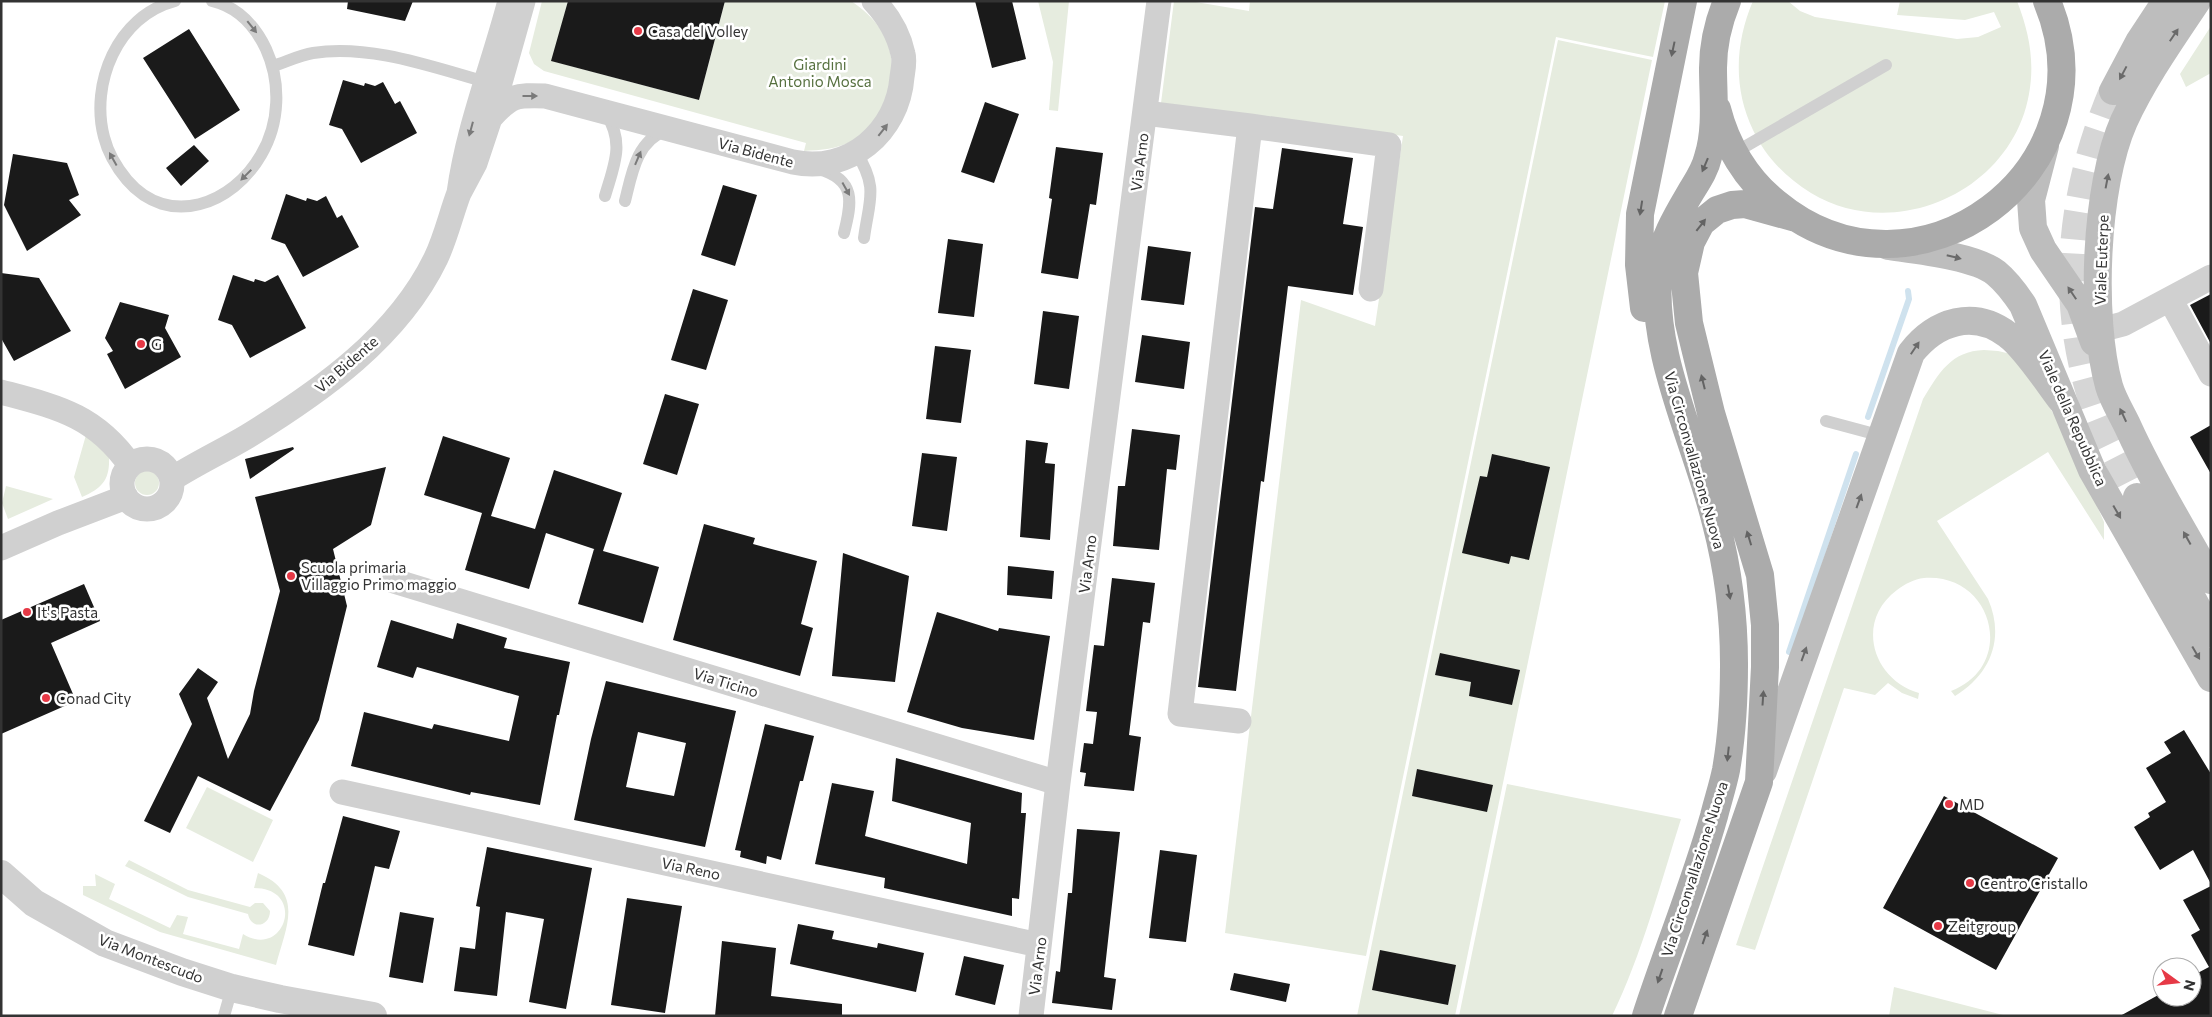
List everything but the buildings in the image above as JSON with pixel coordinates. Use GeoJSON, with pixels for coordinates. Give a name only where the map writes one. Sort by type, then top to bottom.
{"type":"FeatureCollection","features":[{"type":"Feature","properties":{"kind":"main road"},"geometry":{"type":"LineString","coordinates":[[1675,393],[1650,335],[1641,288],[1639,264],[1640,214],[1683,1]]}},
{"type":"Feature","properties":{"kind":"main road","name":"Via Circonvallazione Nuova"},"geometry":{"type":"LineString","coordinates":[[1646,1015],[1708,836],[1726,770],[1733,700],[1732,610],[1716,523],[1675,393],[1659,322],[1659,267],[1663,247],[1674,221],[1698,180],[1708,158],[1714,107],[1714,50],[1720,18],[1727,1]]}},
{"type":"Feature","properties":{"kind":"main road"},"geometry":{"type":"LineString","coordinates":[[2113,91],[2139,42],[2166,1]]}},
{"type":"Feature","properties":{"kind":"main road","name":"Viale Euterpe"},"geometry":{"type":"LineString","coordinates":[[2197,1],[2143,82],[2123,123],[2107,177],[2100,226],[2100,330],[2109,386],[2136,445],[2211,580]]}},
{"type":"Feature","properties":{"kind":"main road","name":"Via Circonvallazione Nuova"},"geometry":{"type":"LineString","coordinates":[[1713,82],[1719,116],[1734,153],[1752,180],[1767,196],[1796,218],[1825,233],[1872,243],[1893,244],[1933,237],[1964,226],[1981,216],[2007,196],[2039,154],[2047,138],[2058,104],[2061,76],[2060,48],[2052,7]]}},
{"type":"Feature","properties":{"kind":"main road"},"geometry":{"type":"LineString","coordinates":[[2047,138],[2031,200],[2032,228],[2043,250],[2080,304],[2109,386]]}},
{"type":"Feature","properties":{"kind":"main road","name":"Via Circonvallazione Nuova"},"geometry":{"type":"LineString","coordinates":[[1759,782],[1765,667],[1765,625],[1760,576],[1711,413],[1689,323],[1684,273],[1691,242],[1701,223],[1717,210],[1732,205],[1745,204],[1796,218]]}},
{"type":"Feature","properties":{"kind":"main road","name":"Viale della Repubblica"},"geometry":{"type":"LineString","coordinates":[[1872,243],[1959,258],[1994,271],[2010,286],[2023,305],[2092,470],[2211,678]]}},
{"type":"Feature","properties":{"kind":"main road","name":"Via Circonvallazione Nuova"},"geometry":{"type":"LineString","coordinates":[[1678,1016],[1911,353],[1921,340],[1951,322],[1980,321],[2009,335],[2062,401]]}},
{"type":"Feature","properties":{"kind":"main road"},"geometry":{"type":"LineString","coordinates":[[2137,497],[2211,633]]}},
{"type":"Feature","properties":{"kind":"street","name":"Via Bidente"},"geometry":{"type":"LineString","coordinates":[[459,193],[464,158],[510,1]]}},
{"type":"Feature","properties":{"kind":"street","name":"Via Bidente"},"geometry":{"type":"LineString","coordinates":[[172,479],[247,436],[316,391],[370,347],[405,308],[436,258],[459,193],[475,163],[490,118],[523,1]]}},
{"type":"Feature","properties":{"kind":"street","name":"Via Bidente"},"geometry":{"type":"LineString","coordinates":[[490,118],[507,100],[524,95],[545,96],[810,166],[834,162],[856,152],[876,138],[890,120],[901,90],[904,56],[892,25],[874,1]]}},
{"type":"Feature","properties":{"kind":"street","name":"Via Arno"},"geometry":{"type":"LineString","coordinates":[[1031,1016],[1058,783],[1159,1]]}},
{"type":"Feature","properties":{"kind":"street","name":"Via Arno"},"geometry":{"type":"LineString","coordinates":[[1145,112],[1389,145],[1371,289]]}},
{"type":"Feature","properties":{"kind":"street"},"geometry":{"type":"LineString","coordinates":[[1238,721],[1180,714],[1250,126]]}},
{"type":"Feature","properties":{"kind":"street"},"geometry":{"type":"LineString","coordinates":[[2100,330],[2123,324],[2211,277]]}},
{"type":"Feature","properties":{"kind":"street"},"geometry":{"type":"LineString","coordinates":[[2170,299],[2211,374]]}},
{"type":"Feature","properties":{"kind":"street"},"geometry":{"type":"LineString","coordinates":[[1,392],[53,406],[86,421],[117,446],[130,465]]}},
{"type":"Feature","properties":{"kind":"street"},"geometry":{"type":"LineString","coordinates":[[144,458],[151,458],[165,466],[172,479],[172,486],[167,500],[154,508],[138,508],[126,497],[122,489],[124,472],[130,465],[144,458]]}},
{"type":"Feature","properties":{"kind":"street"},"geometry":{"type":"LineString","coordinates":[[1,548],[58,523],[126,497]]}},
{"type":"Feature","properties":{"kind":"street","name":"Via Ticino"},"geometry":{"type":"LineString","coordinates":[[394,581],[1058,783]]}},
{"type":"Feature","properties":{"kind":"street","name":"Via Reno"},"geometry":{"type":"LineString","coordinates":[[342,792],[1039,945]]}},
{"type":"Feature","properties":{"kind":"street","name":"Via Montescudo"},"geometry":{"type":"LineString","coordinates":[[1,874],[34,902],[105,943],[182,972],[232,988],[322,1011],[373,1016]]}},
{"type":"Feature","properties":{"kind":"lane"},"geometry":{"type":"LineString","coordinates":[[174,1],[152,10],[138,20],[125,34],[114,51],[104,75],[99,100],[101,122],[111,157],[123,175],[145,197],[162,204],[178,207],[197,206],[215,199],[233,187],[250,172],[262,154],[271,132],[277,88],[273,66],[254,29],[242,16],[221,3],[212,1]]}},
{"type":"Feature","properties":{"kind":"lane"},"geometry":{"type":"LineString","coordinates":[[273,66],[314,53],[352,52],[396,57],[486,82]]}},
{"type":"Feature","properties":{"kind":"lane"},"geometry":{"type":"LineString","coordinates":[[1734,153],[1886,65]]}},
{"type":"Feature","properties":{"kind":"lane"},"geometry":{"type":"LineString","coordinates":[[603,110],[613,125],[617,144],[616,156],[605,196]]}},
{"type":"Feature","properties":{"kind":"lane"},"geometry":{"type":"LineString","coordinates":[[624,202],[635,161],[641,150],[654,135],[670,128]]}},
{"type":"Feature","properties":{"kind":"lane"},"geometry":{"type":"LineString","coordinates":[[856,152],[865,166],[872,186],[864,238]]}},
{"type":"Feature","properties":{"kind":"lane"},"geometry":{"type":"LineString","coordinates":[[810,166],[832,173],[844,183],[850,194],[851,208],[844,233]]}},
{"type":"Feature","properties":{"kind":"lane"},"geometry":{"type":"LineString","coordinates":[[1826,421],[1882,436]]}},
{"type":"Feature","properties":{"kind":"lane"},"geometry":{"type":"LineString","coordinates":[[224,1016],[232,988]]}},
{"type":"Feature","properties":{"kind":"green space","name":"Giardini Antonio Mosca"},"geometry":{"type":"Polygon","coordinates":[[[542,1],[568,1],[552,61],[699,100],[725,1],[851,1],[875,22],[888,44],[892,75],[889,91],[884,106],[865,132],[846,144],[823,150],[804,151],[806,143],[544,71],[534,64],[529,53],[542,1]]]}},
{"type":"Feature","properties":{"kind":"green space"},"geometry":{"type":"Polygon","coordinates":[[[1038,1],[1069,1],[1058,111],[1049,110],[1053,62],[1038,1]]]}},
{"type":"Feature","properties":{"kind":"green space"},"geometry":{"type":"Polygon","coordinates":[[[1174,1],[1190,1],[1249,11],[1250,1],[1665,1],[1653,57],[1556,37],[1366,956],[1225,933],[1301,300],[1375,326],[1403,136],[1161,103],[1174,1]]]}},
{"type":"Feature","properties":{"kind":"green space"},"geometry":{"type":"Polygon","coordinates":[[[1753,1],[1788,1],[1800,11],[1815,17],[1957,39],[1978,37],[2001,27],[1994,12],[1965,20],[1897,15],[1900,1],[2017,1],[2028,35],[2031,58],[2029,94],[2018,128],[2000,158],[1975,181],[1945,199],[1912,210],[1878,213],[1844,207],[1811,193],[1784,173],[1763,149],[1753,130],[1742,98],[1739,82],[1740,49],[1747,17],[1753,1]]]}},
{"type":"Feature","properties":{"kind":"green space"},"geometry":{"type":"Polygon","coordinates":[[[2211,26],[2211,73],[2186,87],[2180,74],[2211,26]]]}},
{"type":"Feature","properties":{"kind":"green space"},"geometry":{"type":"Polygon","coordinates":[[[1558,40],[1652,60],[1455,1016],[1357,1016],[1558,40]]]}},
{"type":"Feature","properties":{"kind":"green space"},"geometry":{"type":"Polygon","coordinates":[[[1984,350],[2011,354],[2030,374],[2066,435],[2104,522],[2104,540],[2048,452],[1937,521],[1988,599],[1993,613],[1995,641],[1986,666],[1978,677],[1955,696],[1951,691],[1972,679],[1984,662],[1990,643],[1989,623],[1981,605],[1967,590],[1948,580],[1924,578],[1910,582],[1900,588],[1884,603],[1876,617],[1873,633],[1875,648],[1880,662],[1890,675],[1903,686],[1919,693],[1918,699],[1902,693],[1888,683],[1875,695],[1844,688],[1755,950],[1736,945],[1923,399],[1941,372],[1954,359],[1973,351],[1984,350]]]}},
{"type":"Feature","properties":{"kind":"green space"},"geometry":{"type":"Polygon","coordinates":[[[86,435],[109,457],[109,465],[106,477],[100,486],[82,497],[74,477],[86,435]]]}},
{"type":"Feature","properties":{"kind":"green space"},"geometry":{"type":"Polygon","coordinates":[[[147,471],[156,474],[159,483],[156,492],[147,495],[138,492],[135,483],[138,474],[147,471]]]}},
{"type":"Feature","properties":{"kind":"green space"},"geometry":{"type":"Polygon","coordinates":[[[6,486],[53,499],[8,519],[2,503],[6,486]]]}},
{"type":"Feature","properties":{"kind":"green space"},"geometry":{"type":"Polygon","coordinates":[[[1507,784],[1681,819],[1641,944],[1612,1016],[1459,1016],[1507,784]]]}},
{"type":"Feature","properties":{"kind":"green space"},"geometry":{"type":"Polygon","coordinates":[[[207,787],[273,820],[253,862],[186,828],[207,787]]]}},
{"type":"Feature","properties":{"kind":"green space"},"geometry":{"type":"Polygon","coordinates":[[[129,860],[188,890],[250,907],[255,903],[263,903],[270,911],[269,916],[264,923],[256,924],[253,923],[248,914],[188,897],[125,866],[129,860]]]}},
{"type":"Feature","properties":{"kind":"green space"},"geometry":{"type":"Polygon","coordinates":[[[258,873],[273,881],[282,890],[287,901],[287,924],[276,965],[160,932],[83,895],[83,886],[96,886],[95,874],[115,884],[109,899],[170,928],[177,915],[188,917],[183,934],[239,949],[243,934],[258,939],[270,938],[279,931],[284,921],[285,909],[281,899],[270,891],[254,888],[258,873]]]}},
{"type":"Feature","properties":{"kind":"green space"},"geometry":{"type":"Polygon","coordinates":[[[1894,987],[2007,1016],[1889,1016],[1894,987]]]}},
{"type":"Feature","properties":{"kind":"waterway"},"geometry":{"type":"LineString","coordinates":[[1868,417],[1909,299],[1908,291]]}},
{"type":"Feature","properties":{"kind":"waterway"},"geometry":{"type":"LineString","coordinates":[[1789,652],[1856,454]]}},
{"type":"Feature","properties":{"kind":"tunnel"},"geometry":{"type":"LineString","coordinates":[[2113,91],[2098,130],[2079,208],[2074,248],[2073,288],[2076,328],[2083,368],[2095,408],[2109,442],[2137,497]]}},
{"type":"Feature","properties":{"kind":"place","name":"Casa del Volley"},"geometry":{"type":"Point","coordinates":[638,31]}},
{"type":"Feature","properties":{"kind":"place","name":"G"},"geometry":{"type":"Point","coordinates":[141,344]}},
{"type":"Feature","properties":{"kind":"place","name":"Scuola primaria Villaggio Primo maggio"},"geometry":{"type":"Point","coordinates":[291,576]}},
{"type":"Feature","properties":{"kind":"place","name":"It's Pasta"},"geometry":{"type":"Point","coordinates":[27,612]}},
{"type":"Feature","properties":{"kind":"place","name":"Conad City"},"geometry":{"type":"Point","coordinates":[46,698]}},
{"type":"Feature","properties":{"kind":"place","name":"MD"},"geometry":{"type":"Point","coordinates":[1949,804]}},
{"type":"Feature","properties":{"kind":"place","name":"Centro Cristallo"},"geometry":{"type":"Point","coordinates":[1970,883]}},
{"type":"Feature","properties":{"kind":"place","name":"Zeitgroup"},"geometry":{"type":"Point","coordinates":[1938,926]}}]}
